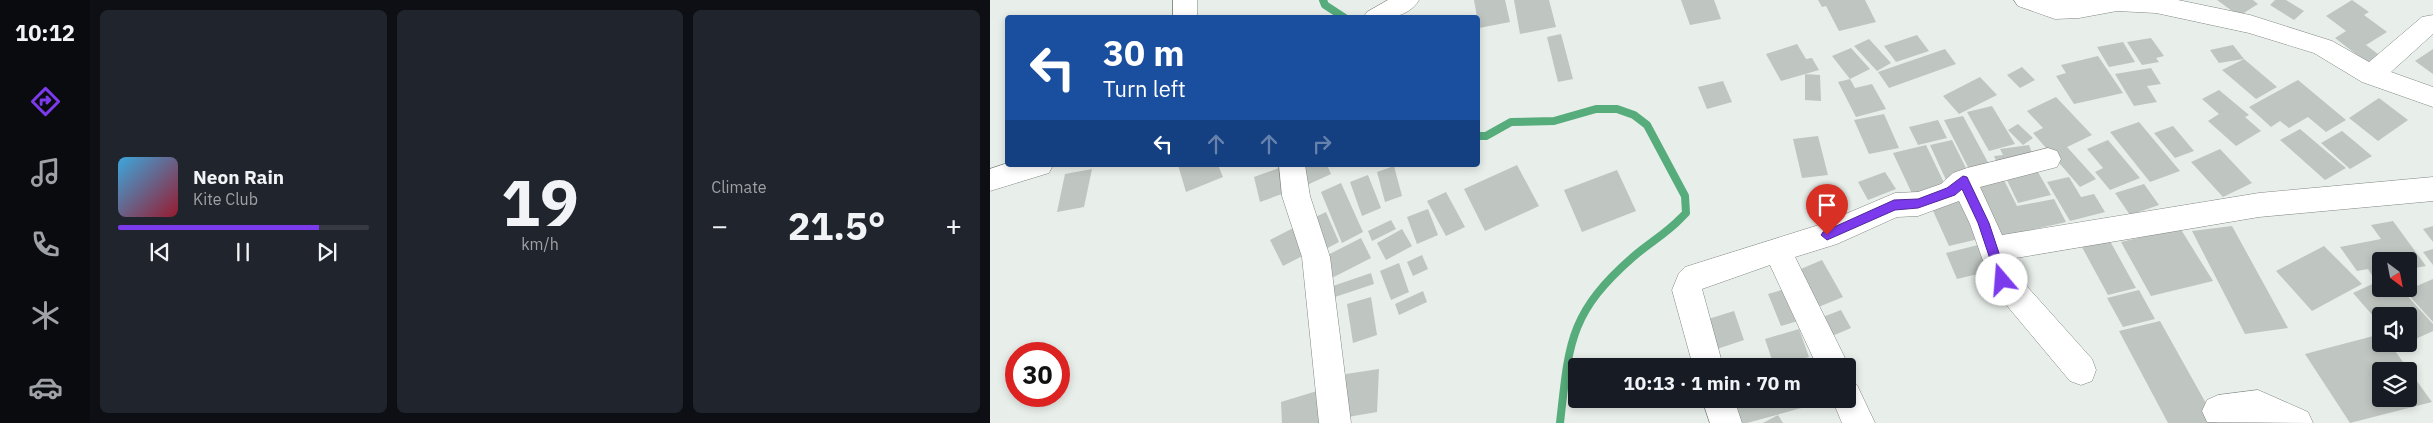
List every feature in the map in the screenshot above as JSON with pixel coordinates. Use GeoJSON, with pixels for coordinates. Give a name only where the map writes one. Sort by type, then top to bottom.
{"type":"FeatureCollection","features":[{"type":"Feature","properties":{"kind":"street"},"geometry":{"type":"LineString","coordinates":[[1185,0],[1185,15]]}},
{"type":"Feature","properties":{"kind":"street"},"geometry":{"type":"LineString","coordinates":[[1380,15],[1407,0]]}},
{"type":"Feature","properties":{"kind":"street"},"geometry":{"type":"LineString","coordinates":[[2026,0],[2055,10],[2074,4],[2158,2],[2250,24],[2323,47],[2371,75],[2433,97]]}},
{"type":"Feature","properties":{"kind":"street"},"geometry":{"type":"LineString","coordinates":[[2371,75],[2430,23]]}},
{"type":"Feature","properties":{"kind":"street"},"geometry":{"type":"LineString","coordinates":[[1706,358],[1686,290],[1689,282],[1695,276],[1842,229],[1894,205],[1918,204],[1951,192],[1963,180],[2048,159]]}},
{"type":"Feature","properties":{"kind":"street"},"geometry":{"type":"LineString","coordinates":[[990,180],[1033,167]]}},
{"type":"Feature","properties":{"kind":"street"},"geometry":{"type":"LineString","coordinates":[[1292,167],[1296,196],[1316,257],[1326,357],[1336,417],[1335,423]]}},
{"type":"Feature","properties":{"kind":"street"},"geometry":{"type":"LineString","coordinates":[[1963,180],[1984,223],[2002,280],[2081,370]]}},
{"type":"Feature","properties":{"kind":"street"},"geometry":{"type":"LineString","coordinates":[[1992,249],[2260,205],[2433,189]]}},
{"type":"Feature","properties":{"kind":"street"},"geometry":{"type":"LineString","coordinates":[[1778,251],[1829,358]]}},
{"type":"Feature","properties":{"kind":"street"},"geometry":{"type":"LineString","coordinates":[[2218,411],[2258,406],[2297,423]]}},
{"type":"Feature","properties":{"kind":"street"},"geometry":{"type":"LineString","coordinates":[[1721,408],[1726,423]]}},
{"type":"Feature","properties":{"kind":"street"},"geometry":{"type":"LineString","coordinates":[[1852,408],[1859,423]]}},
{"type":"Feature","properties":{"kind":"building"},"geometry":{"type":"Polygon","coordinates":[[[1474,0],[1505,0],[1510,22],[1480,28],[1480,15],[1477,15],[1474,0]]]}},
{"type":"Feature","properties":{"kind":"building"},"geometry":{"type":"Polygon","coordinates":[[[1514,0],[1549,0],[1556,27],[1520,34],[1514,0]]]}},
{"type":"Feature","properties":{"kind":"building"},"geometry":{"type":"Polygon","coordinates":[[[1681,0],[1714,0],[1721,19],[1690,25],[1681,0]]]}},
{"type":"Feature","properties":{"kind":"building"},"geometry":{"type":"Polygon","coordinates":[[[1818,0],[1865,0],[1876,22],[1839,31],[1826,6],[1822,7],[1818,0]]]}},
{"type":"Feature","properties":{"kind":"building"},"geometry":{"type":"Polygon","coordinates":[[[2217,0],[2253,0],[2258,4],[2239,16],[2217,0]]]}},
{"type":"Feature","properties":{"kind":"building"},"geometry":{"type":"Polygon","coordinates":[[[2275,0],[2286,0],[2304,11],[2294,20],[2270,5],[2275,0]]]}},
{"type":"Feature","properties":{"kind":"building"},"geometry":{"type":"Polygon","coordinates":[[[2352,0],[2369,12],[2364,15],[2387,32],[2366,45],[2382,57],[2370,65],[2335,38],[2346,31],[2326,16],[2352,0]]]}},
{"type":"Feature","properties":{"kind":"building"},"geometry":{"type":"Polygon","coordinates":[[[1561,34],[1573,79],[1558,82],[1547,37],[1561,34]]]}},
{"type":"Feature","properties":{"kind":"building"},"geometry":{"type":"Polygon","coordinates":[[[1917,35],[1929,51],[1896,62],[1884,46],[1917,35]]]}},
{"type":"Feature","properties":{"kind":"building"},"geometry":{"type":"Polygon","coordinates":[[[2151,38],[2164,56],[2156,58],[2159,62],[2142,65],[2127,42],[2151,38]]]}},
{"type":"Feature","properties":{"kind":"building"},"geometry":{"type":"Polygon","coordinates":[[[1869,39],[1891,63],[1877,71],[1854,46],[1869,39]]]}},
{"type":"Feature","properties":{"kind":"building"},"geometry":{"type":"Polygon","coordinates":[[[2123,42],[2135,62],[2109,67],[2097,47],[2123,42]]]}},
{"type":"Feature","properties":{"kind":"building"},"geometry":{"type":"Polygon","coordinates":[[[1797,44],[1806,59],[1812,58],[1819,70],[1781,81],[1766,54],[1797,44]]]}},
{"type":"Feature","properties":{"kind":"building"},"geometry":{"type":"Polygon","coordinates":[[[2233,45],[2244,59],[2219,63],[2210,50],[2233,45]]]}},
{"type":"Feature","properties":{"kind":"building"},"geometry":{"type":"Polygon","coordinates":[[[1851,48],[1870,69],[1850,79],[1832,56],[1851,48]]]}},
{"type":"Feature","properties":{"kind":"building"},"geometry":{"type":"Polygon","coordinates":[[[1945,49],[1956,64],[1889,88],[1878,72],[1945,49]]]}},
{"type":"Feature","properties":{"kind":"building"},"geometry":{"type":"Polygon","coordinates":[[[2433,49],[2433,74],[2415,61],[2433,49]]]}},
{"type":"Feature","properties":{"kind":"building"},"geometry":{"type":"Polygon","coordinates":[[[2098,56],[2123,93],[2074,104],[2056,76],[2066,73],[2061,65],[2098,56]]]}},
{"type":"Feature","properties":{"kind":"building"},"geometry":{"type":"Polygon","coordinates":[[[2244,59],[2277,87],[2256,99],[2222,70],[2244,59]]]}},
{"type":"Feature","properties":{"kind":"building"},"geometry":{"type":"Polygon","coordinates":[[[2022,67],[2035,80],[2020,88],[2007,75],[2022,67]]]}},
{"type":"Feature","properties":{"kind":"building"},"geometry":{"type":"Polygon","coordinates":[[[2151,68],[2161,84],[2147,86],[2157,102],[2134,106],[2115,74],[2151,68]]]}},
{"type":"Feature","properties":{"kind":"building"},"geometry":{"type":"Polygon","coordinates":[[[1805,74],[1820,75],[1821,101],[1805,100],[1805,74]]]}},
{"type":"Feature","properties":{"kind":"building"},"geometry":{"type":"Polygon","coordinates":[[[1980,77],[1997,95],[1959,114],[1943,96],[1980,77]]]}},
{"type":"Feature","properties":{"kind":"building"},"geometry":{"type":"Polygon","coordinates":[[[1850,79],[1855,88],[1872,84],[1886,109],[1856,117],[1838,82],[1850,79]]]}},
{"type":"Feature","properties":{"kind":"building"},"geometry":{"type":"Polygon","coordinates":[[[2298,80],[2346,120],[2326,132],[2308,117],[2289,128],[2280,121],[2271,127],[2249,107],[2298,80]]]}},
{"type":"Feature","properties":{"kind":"building"},"geometry":{"type":"Polygon","coordinates":[[[1723,81],[1732,102],[1707,109],[1698,87],[1723,81]]]}},
{"type":"Feature","properties":{"kind":"building"},"geometry":{"type":"Polygon","coordinates":[[[2219,90],[2249,115],[2245,117],[2261,131],[2236,146],[2208,121],[2219,114],[2202,99],[2219,90]]]}},
{"type":"Feature","properties":{"kind":"building"},"geometry":{"type":"Polygon","coordinates":[[[2056,97],[2092,135],[2067,147],[2096,179],[2080,187],[2033,133],[2043,128],[2027,111],[2056,97]]]}},
{"type":"Feature","properties":{"kind":"building"},"geometry":{"type":"Polygon","coordinates":[[[2379,98],[2408,120],[2378,141],[2349,118],[2379,98]]]}},
{"type":"Feature","properties":{"kind":"building"},"geometry":{"type":"Polygon","coordinates":[[[1992,106],[2015,144],[1989,151],[1967,112],[1992,106]]]}},
{"type":"Feature","properties":{"kind":"building"},"geometry":{"type":"Polygon","coordinates":[[[1884,114],[1899,148],[1869,154],[1854,120],[1884,114]]]}},
{"type":"Feature","properties":{"kind":"building"},"geometry":{"type":"Polygon","coordinates":[[[1963,116],[1991,168],[1971,173],[1944,120],[1963,116]]]}},
{"type":"Feature","properties":{"kind":"building"},"geometry":{"type":"Polygon","coordinates":[[[1938,120],[1947,138],[1918,145],[1909,127],[1938,120]]]}},
{"type":"Feature","properties":{"kind":"building"},"geometry":{"type":"Polygon","coordinates":[[[2139,122],[2180,171],[2150,182],[2110,132],[2139,122]]]}},
{"type":"Feature","properties":{"kind":"building"},"geometry":{"type":"Polygon","coordinates":[[[2018,124],[2033,138],[2023,145],[2008,130],[2018,124]]]}},
{"type":"Feature","properties":{"kind":"building"},"geometry":{"type":"Polygon","coordinates":[[[2173,126],[2194,151],[2175,158],[2154,133],[2173,126]]]}},
{"type":"Feature","properties":{"kind":"building"},"geometry":{"type":"Polygon","coordinates":[[[2300,129],[2346,168],[2325,180],[2280,140],[2300,129]]]}},
{"type":"Feature","properties":{"kind":"building"},"geometry":{"type":"Polygon","coordinates":[[[2342,131],[2372,156],[2350,169],[2321,143],[2342,131]]]}},
{"type":"Feature","properties":{"kind":"building"},"geometry":{"type":"Polygon","coordinates":[[[1818,136],[1828,175],[1802,178],[1793,139],[1818,136]]]}},
{"type":"Feature","properties":{"kind":"building"},"geometry":{"type":"Polygon","coordinates":[[[1952,140],[1969,174],[1946,180],[1930,145],[1952,140]]]}},
{"type":"Feature","properties":{"kind":"building"},"geometry":{"type":"Polygon","coordinates":[[[2108,140],[2140,178],[2110,190],[2095,172],[2103,168],[2087,149],[2108,140]]]}},
{"type":"Feature","properties":{"kind":"building"},"geometry":{"type":"Polygon","coordinates":[[[1926,145],[1948,191],[1915,200],[1893,153],[1926,145]]]}},
{"type":"Feature","properties":{"kind":"building"},"geometry":{"type":"Polygon","coordinates":[[[2029,145],[2035,161],[2000,170],[1994,156],[2003,155],[2000,149],[2029,145]]]}},
{"type":"Feature","properties":{"kind":"building"},"geometry":{"type":"Polygon","coordinates":[[[2220,149],[2252,183],[2223,197],[2191,162],[2220,149]]]}},
{"type":"Feature","properties":{"kind":"building"},"geometry":{"type":"Polygon","coordinates":[[[1517,165],[1539,206],[1485,231],[1464,189],[1517,165]]]}},
{"type":"Feature","properties":{"kind":"building"},"geometry":{"type":"Polygon","coordinates":[[[2034,165],[2051,195],[2018,203],[2003,172],[2034,165]]]}},
{"type":"Feature","properties":{"kind":"building"},"geometry":{"type":"Polygon","coordinates":[[[1179,167],[1219,167],[1223,177],[1186,192],[1179,167]]]}},
{"type":"Feature","properties":{"kind":"building"},"geometry":{"type":"Polygon","coordinates":[[[1282,167],[1287,167],[1293,190],[1260,202],[1254,177],[1282,167]]]}},
{"type":"Feature","properties":{"kind":"building"},"geometry":{"type":"Polygon","coordinates":[[[1303,167],[1328,167],[1331,174],[1307,185],[1303,167]]]}},
{"type":"Feature","properties":{"kind":"building"},"geometry":{"type":"Polygon","coordinates":[[[1394,167],[1402,196],[1385,202],[1377,172],[1394,167]]]}},
{"type":"Feature","properties":{"kind":"building"},"geometry":{"type":"Polygon","coordinates":[[[1092,169],[1084,207],[1057,212],[1065,174],[1092,169]]]}},
{"type":"Feature","properties":{"kind":"building"},"geometry":{"type":"Polygon","coordinates":[[[1617,170],[1636,211],[1582,232],[1564,190],[1617,170]]]}},
{"type":"Feature","properties":{"kind":"building"},"geometry":{"type":"Polygon","coordinates":[[[1885,172],[1896,189],[1868,200],[1858,182],[1885,172]]]}},
{"type":"Feature","properties":{"kind":"building"},"geometry":{"type":"Polygon","coordinates":[[[2001,174],[2017,206],[2054,199],[2066,222],[1995,238],[1967,181],[2001,174]]]}},
{"type":"Feature","properties":{"kind":"building"},"geometry":{"type":"Polygon","coordinates":[[[1368,175],[1381,208],[1362,216],[1350,182],[1368,175]]]}},
{"type":"Feature","properties":{"kind":"building"},"geometry":{"type":"Polygon","coordinates":[[[2069,177],[2081,197],[2094,194],[2105,212],[2070,221],[2047,182],[2069,177]]]}},
{"type":"Feature","properties":{"kind":"building"},"geometry":{"type":"Polygon","coordinates":[[[1341,183],[1363,232],[1342,243],[1321,192],[1341,183]]]}},
{"type":"Feature","properties":{"kind":"building"},"geometry":{"type":"Polygon","coordinates":[[[2144,184],[2159,205],[2130,215],[2115,193],[2144,184]]]}},
{"type":"Feature","properties":{"kind":"building"},"geometry":{"type":"Polygon","coordinates":[[[1446,192],[1465,227],[1446,236],[1427,201],[1446,192]]]}},
{"type":"Feature","properties":{"kind":"building"},"geometry":{"type":"Polygon","coordinates":[[[1966,193],[1987,237],[1949,246],[1929,202],[1966,193]]]}},
{"type":"Feature","properties":{"kind":"building"},"geometry":{"type":"Polygon","coordinates":[[[1428,209],[1438,235],[1417,244],[1407,217],[1428,209]]]}},
{"type":"Feature","properties":{"kind":"building"},"geometry":{"type":"Polygon","coordinates":[[[1326,212],[1339,242],[1320,252],[1307,221],[1326,212]]]}},
{"type":"Feature","properties":{"kind":"building"},"geometry":{"type":"Polygon","coordinates":[[[1391,220],[1396,229],[1372,241],[1368,231],[1391,220]]]}},
{"type":"Feature","properties":{"kind":"building"},"geometry":{"type":"Polygon","coordinates":[[[2393,221],[2416,252],[2372,252],[2372,275],[2368,269],[2357,271],[2340,247],[2381,239],[2371,225],[2393,221]]]}},
{"type":"Feature","properties":{"kind":"building"},"geometry":{"type":"Polygon","coordinates":[[[1299,225],[1312,251],[1283,266],[1270,240],[1299,225]]]}},
{"type":"Feature","properties":{"kind":"building"},"geometry":{"type":"Polygon","coordinates":[[[2232,226],[2288,328],[2245,334],[2192,231],[2232,226]]]}},
{"type":"Feature","properties":{"kind":"building"},"geometry":{"type":"Polygon","coordinates":[[[2433,226],[2433,242],[2423,229],[2433,226]]]}},
{"type":"Feature","properties":{"kind":"building"},"geometry":{"type":"Polygon","coordinates":[[[2180,228],[2213,281],[2151,296],[2121,242],[2180,228]]]}},
{"type":"Feature","properties":{"kind":"building"},"geometry":{"type":"Polygon","coordinates":[[[1402,229],[1412,246],[1386,260],[1377,243],[1402,229]]]}},
{"type":"Feature","properties":{"kind":"building"},"geometry":{"type":"Polygon","coordinates":[[[2105,232],[2136,288],[2108,295],[2077,238],[2105,232]]]}},
{"type":"Feature","properties":{"kind":"building"},"geometry":{"type":"Polygon","coordinates":[[[1361,238],[1371,258],[1328,280],[1318,260],[1361,238]]]}},
{"type":"Feature","properties":{"kind":"building"},"geometry":{"type":"Polygon","coordinates":[[[1978,245],[1990,271],[1957,279],[1946,253],[1978,245]]]}},
{"type":"Feature","properties":{"kind":"building"},"geometry":{"type":"Polygon","coordinates":[[[2324,246],[2362,284],[2312,311],[2276,271],[2324,246]]]}},
{"type":"Feature","properties":{"kind":"building"},"geometry":{"type":"Polygon","coordinates":[[[2433,249],[2433,265],[2423,252],[2433,249]]]}},
{"type":"Feature","properties":{"kind":"building"},"geometry":{"type":"Polygon","coordinates":[[[1422,255],[1428,269],[1413,276],[1407,262],[1422,255]]]}},
{"type":"Feature","properties":{"kind":"building"},"geometry":{"type":"Polygon","coordinates":[[[2418,255],[2426,266],[2418,267],[2418,255]]]}},
{"type":"Feature","properties":{"kind":"building"},"geometry":{"type":"Polygon","coordinates":[[[1822,260],[1843,297],[1816,308],[1796,271],[1822,260]]]}},
{"type":"Feature","properties":{"kind":"building"},"geometry":{"type":"Polygon","coordinates":[[[1399,263],[1409,292],[1391,300],[1380,271],[1399,263]]]}},
{"type":"Feature","properties":{"kind":"building"},"geometry":{"type":"Polygon","coordinates":[[[1371,273],[1374,284],[1329,299],[1327,288],[1371,273]]]}},
{"type":"Feature","properties":{"kind":"building"},"geometry":{"type":"Polygon","coordinates":[[[2433,279],[2433,322],[2411,298],[2418,298],[2418,285],[2433,279]]]}},
{"type":"Feature","properties":{"kind":"building"},"geometry":{"type":"Polygon","coordinates":[[[2372,284],[2372,298],[2409,298],[2433,324],[2433,331],[2417,338],[2417,307],[2372,307],[2372,315],[2353,293],[2372,284]]]}},
{"type":"Feature","properties":{"kind":"building"},"geometry":{"type":"Polygon","coordinates":[[[1795,286],[1808,318],[1781,326],[1768,294],[1795,286]]]}},
{"type":"Feature","properties":{"kind":"building"},"geometry":{"type":"Polygon","coordinates":[[[2139,290],[2155,319],[2123,327],[2107,298],[2139,290]]]}},
{"type":"Feature","properties":{"kind":"building"},"geometry":{"type":"Polygon","coordinates":[[[1423,291],[1427,302],[1399,315],[1395,304],[1423,291]]]}},
{"type":"Feature","properties":{"kind":"building"},"geometry":{"type":"Polygon","coordinates":[[[1371,297],[1377,335],[1353,343],[1347,304],[1371,297]]]}},
{"type":"Feature","properties":{"kind":"building"},"geometry":{"type":"Polygon","coordinates":[[[1841,310],[1851,328],[1825,339],[1815,320],[1841,310]]]}},
{"type":"Feature","properties":{"kind":"building"},"geometry":{"type":"Polygon","coordinates":[[[1734,311],[1744,340],[1714,350],[1705,320],[1734,311]]]}},
{"type":"Feature","properties":{"kind":"building"},"geometry":{"type":"Polygon","coordinates":[[[2160,321],[2217,423],[2168,423],[2119,331],[2160,321]]]}},
{"type":"Feature","properties":{"kind":"building"},"geometry":{"type":"Polygon","coordinates":[[[1799,329],[1809,357],[1771,358],[1765,339],[1799,329]]]}},
{"type":"Feature","properties":{"kind":"building"},"geometry":{"type":"Polygon","coordinates":[[[2372,336],[2372,352],[2396,352],[2403,362],[2372,362],[2372,407],[2412,407],[2350,423],[2305,354],[2372,336]]]}},
{"type":"Feature","properties":{"kind":"building"},"geometry":{"type":"Polygon","coordinates":[[[1379,369],[1377,412],[1342,418],[1346,374],[1379,369]]]}},
{"type":"Feature","properties":{"kind":"building"},"geometry":{"type":"Polygon","coordinates":[[[2417,381],[2432,402],[2417,406],[2417,381]]]}},
{"type":"Feature","properties":{"kind":"building"},"geometry":{"type":"Polygon","coordinates":[[[1317,391],[1320,423],[1282,423],[1281,402],[1317,391]]]}},
{"type":"Feature","properties":{"kind":"building"},"geometry":{"type":"Polygon","coordinates":[[[1725,408],[1801,408],[1747,423],[1729,423],[1725,408]]]}},
{"type":"Feature","properties":{"kind":"building"},"geometry":{"type":"Polygon","coordinates":[[[1778,415],[1783,423],[1763,423],[1778,415]]]}},
{"type":"Feature","properties":{"kind":"waterway"},"geometry":{"type":"LineString","coordinates":[[1323,0],[1325,5],[1340,15]]}},
{"type":"Feature","properties":{"kind":"waterway"},"geometry":{"type":"LineString","coordinates":[[1480,136],[1486,136],[1511,122],[1554,121],[1596,109],[1617,109],[1634,115],[1647,125],[1685,196],[1686,213],[1612,277],[1596,295],[1584,313],[1570,350],[1560,423]]}},
{"type":"Feature","properties":{"kind":"route"},"geometry":{"type":"LineString","coordinates":[[1827,235],[1894,205],[1918,204],[1951,192],[1963,180],[1992,243],[1992,249],[2002,280]]}}]}
